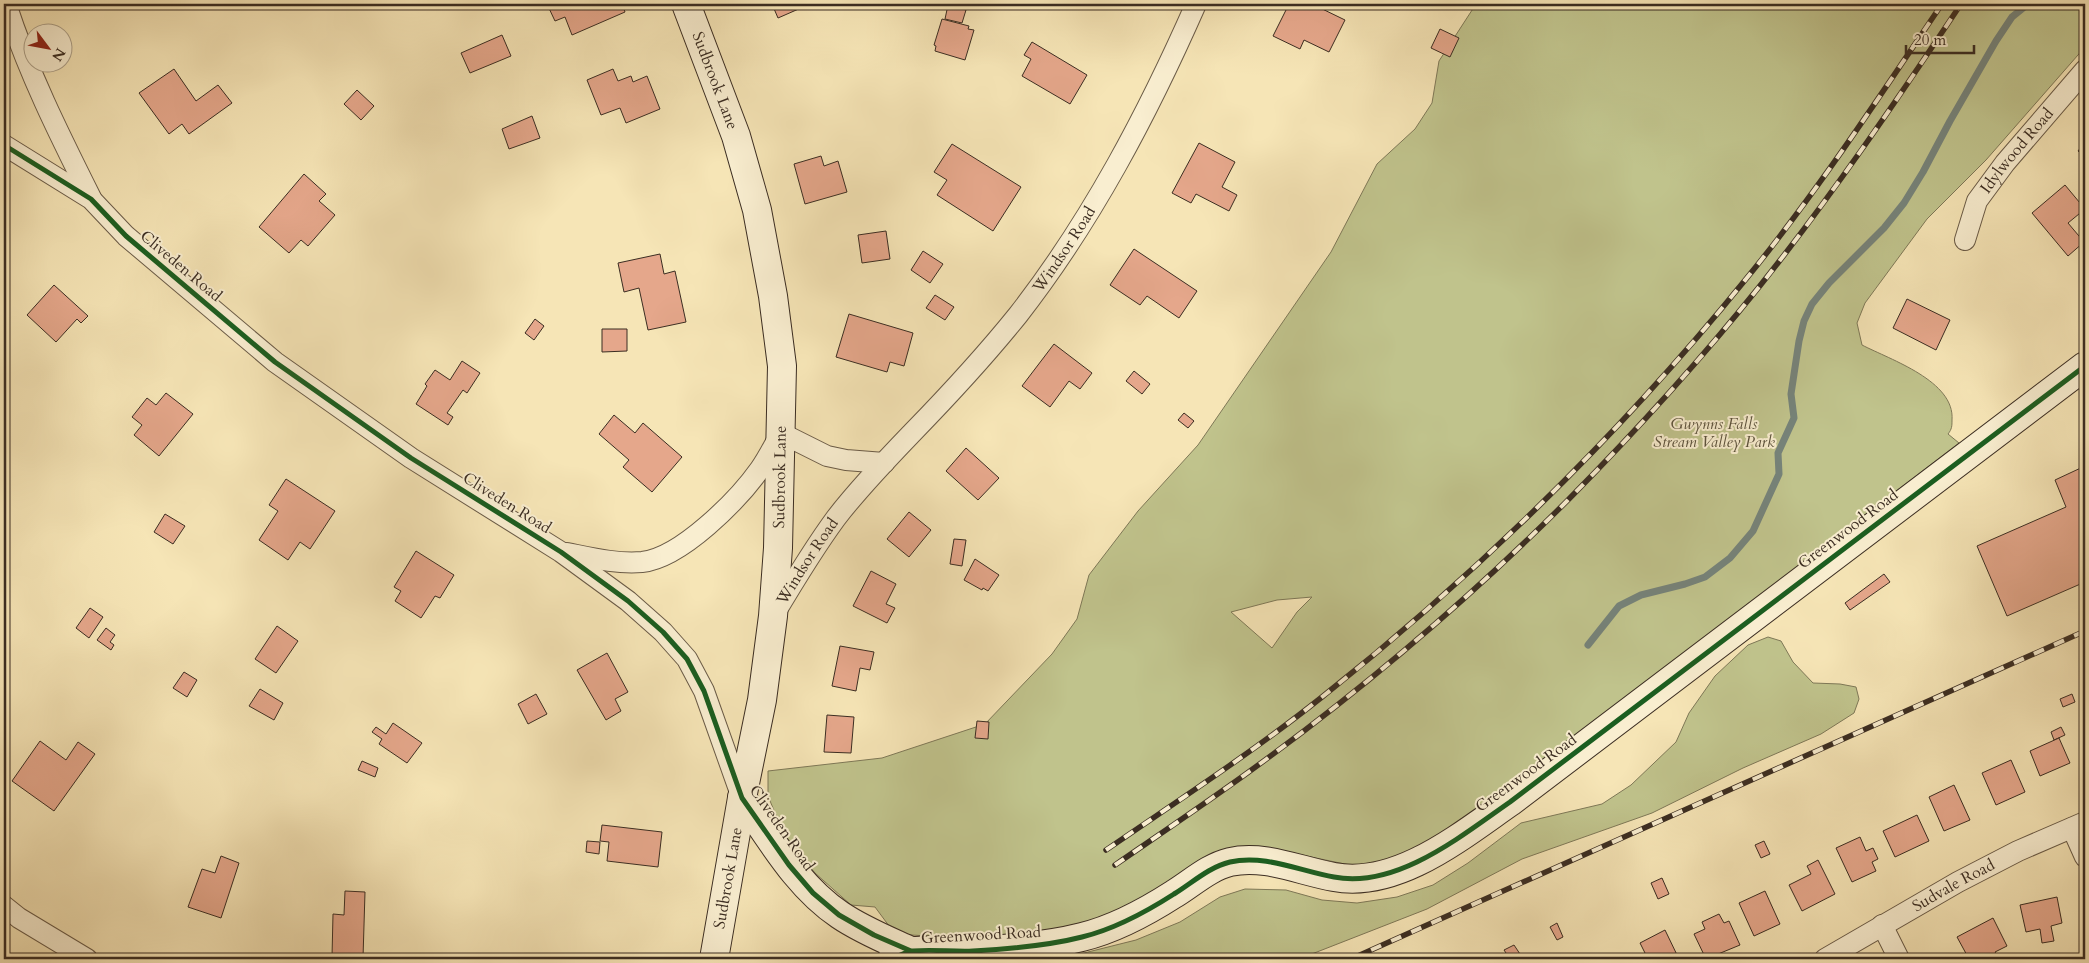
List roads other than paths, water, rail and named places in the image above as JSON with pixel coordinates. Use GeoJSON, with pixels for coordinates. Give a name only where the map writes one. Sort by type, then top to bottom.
{"type":"FeatureCollection","features":[{"type":"Feature","properties":{"kind":"street"},"geometry":{"type":"LineString","coordinates":[[6,4],[18,41],[42,99],[92,199]]}},
{"type":"Feature","properties":{"kind":"street","name":"Sudbrook Lane"},"geometry":{"type":"LineString","coordinates":[[686,4],[736,136],[758,210],[773,296],[782,366],[778,548],[773,616],[762,700],[742,798],[714,959]]}},
{"type":"Feature","properties":{"kind":"street","name":"Windsor Road"},"geometry":{"type":"LineString","coordinates":[[773,616],[806,561],[837,516],[884,462],[973,369],[1019,314],[1081,224],[1123,156],[1166,74],[1196,4]]}},
{"type":"Feature","properties":{"kind":"street","name":"Idylwood Road"},"geometry":{"type":"LineString","coordinates":[[1965,240],[1977,201],[2005,163],[2085,70]]}},
{"type":"Feature","properties":{"kind":"street","name":"Cliveden Road"},"geometry":{"type":"LineString","coordinates":[[4,145],[92,199],[126,236],[275,362],[411,458],[560,552],[628,601],[663,632],[687,659],[704,691],[742,798],[789,865],[813,893],[839,915],[874,935],[901,955]]}},
{"type":"Feature","properties":{"kind":"street","name":"Greenwood Road"},"geometry":{"type":"LineString","coordinates":[[901,955],[1032,947],[1082,937],[1113,927],[1143,913],[1209,871],[1230,862],[1248,860],[1268,862],[1335,878],[1360,880],[1392,872],[1420,861],[1510,802],[2085,366]]}},
{"type":"Feature","properties":{"kind":"street"},"geometry":{"type":"LineString","coordinates":[[560,552],[614,563],[644,562],[672,551],[696,535],[745,488],[761,468],[781,433],[827,456],[846,460],[884,462]]}},
{"type":"Feature","properties":{"kind":"street"},"geometry":{"type":"LineString","coordinates":[[2078,825],[2085,857]]}},
{"type":"Feature","properties":{"kind":"street","name":"Sudvale Road"},"geometry":{"type":"LineString","coordinates":[[1825,959],[1958,882],[2018,851],[2078,825]]}},
{"type":"Feature","properties":{"kind":"street"},"geometry":{"type":"LineString","coordinates":[[4,906],[19,918],[87,959]]}},
{"type":"Feature","properties":{"kind":"street"},"geometry":{"type":"LineString","coordinates":[[1882,925],[1900,959]]}},
{"type":"Feature","properties":{"kind":"waterway"},"geometry":{"type":"LineString","coordinates":[[1588,645],[1619,606],[1641,595],[1705,577],[1730,558],[1753,531],[1779,474],[1778,453],[1794,418],[1791,394],[1799,341],[1804,321],[1812,304],[1829,283],[1884,228],[1904,203],[1996,41],[2012,17],[2028,4]]}},
{"type":"Feature","properties":{"kind":"railway"},"geometry":{"type":"LineString","coordinates":[[1106,850],[1216,775],[1322,697],[1436,601],[1546,499],[1649,392],[1773,246],[1847,143],[1942,4]]}},
{"type":"Feature","properties":{"kind":"railway"},"geometry":{"type":"LineString","coordinates":[[1115,865],[1250,771],[1374,676],[1492,573],[1567,501],[1666,397],[1713,343],[1786,253],[1863,148],[1961,4]]}},
{"type":"Feature","properties":{"kind":"railway"},"geometry":{"type":"LineString","coordinates":[[1351,959],[2085,631]]}},
{"type":"Feature","properties":{"kind":"park label","name":"Gwynns Falls Stream Valley Park"},"geometry":{"type":"Point","coordinates":[1714,433]}}]}
